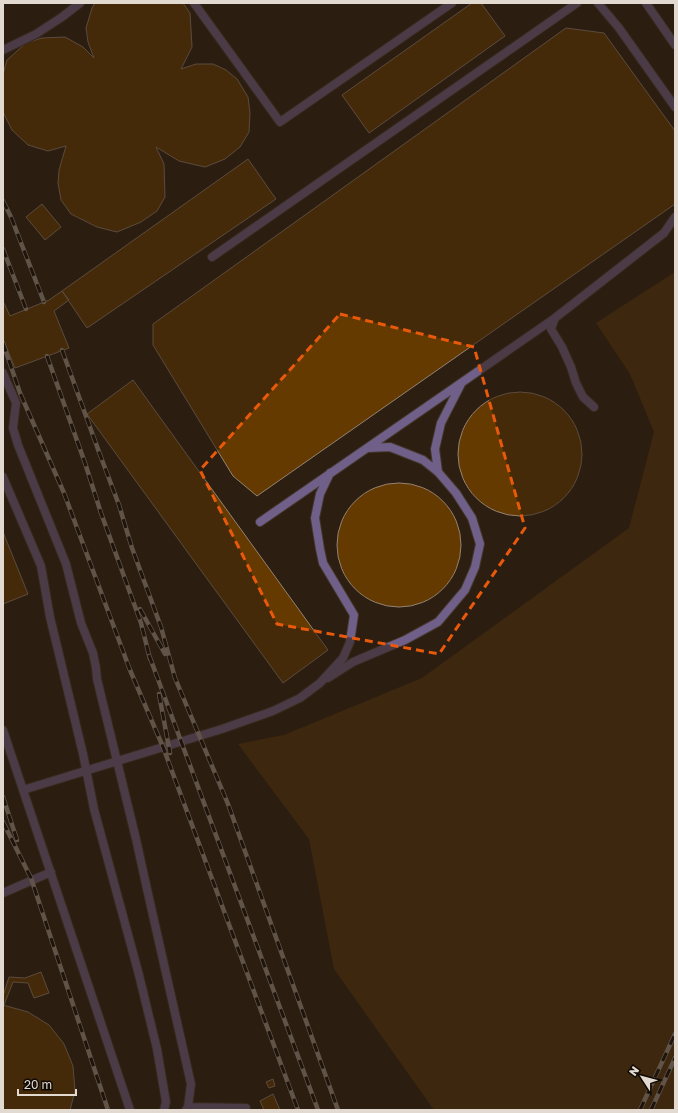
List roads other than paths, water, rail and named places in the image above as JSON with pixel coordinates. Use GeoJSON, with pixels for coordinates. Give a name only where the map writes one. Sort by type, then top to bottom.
{"type":"FeatureCollection","features":[{"type":"Feature","properties":{"kind":"lane"},"geometry":{"type":"LineString","coordinates":[[3,50],[36,34],[80,3]]}},
{"type":"Feature","properties":{"kind":"lane"},"geometry":{"type":"LineString","coordinates":[[194,3],[280,122],[452,3]]}},
{"type":"Feature","properties":{"kind":"lane"},"geometry":{"type":"LineString","coordinates":[[212,257],[577,3]]}},
{"type":"Feature","properties":{"kind":"lane"},"geometry":{"type":"LineString","coordinates":[[598,3],[619,28],[675,107]]}},
{"type":"Feature","properties":{"kind":"lane"},"geometry":{"type":"LineString","coordinates":[[646,3],[675,46]]}},
{"type":"Feature","properties":{"kind":"lane"},"geometry":{"type":"LineString","coordinates":[[260,522],[555,318],[664,233],[675,217]]}},
{"type":"Feature","properties":{"kind":"lane"},"geometry":{"type":"LineString","coordinates":[[555,318],[551,329],[562,347],[583,397],[594,407]]}},
{"type":"Feature","properties":{"kind":"lane"},"geometry":{"type":"LineString","coordinates":[[3,372],[16,403],[13,428],[18,445],[66,564],[81,623],[96,668],[97,679],[136,839],[146,890],[191,1084],[187,1108],[246,1108]]}},
{"type":"Feature","properties":{"kind":"lane"},"geometry":{"type":"LineString","coordinates":[[438,472],[435,448],[441,423],[462,383]]}},
{"type":"Feature","properties":{"kind":"lane"},"geometry":{"type":"LineString","coordinates":[[23,790],[273,712],[300,698],[353,662],[405,640],[438,622],[464,590],[475,567],[480,544],[472,518],[456,493],[438,472],[423,460],[390,447],[368,448]]}},
{"type":"Feature","properties":{"kind":"lane"},"geometry":{"type":"LineString","coordinates":[[320,683],[343,658],[350,642],[354,615],[323,563],[320,549],[315,518],[320,494],[330,474]]}},
{"type":"Feature","properties":{"kind":"lane"},"geometry":{"type":"LineString","coordinates":[[3,477],[41,566],[50,617],[94,809],[139,975],[157,1049],[166,1102],[164,1110]]}},
{"type":"Feature","properties":{"kind":"lane"},"geometry":{"type":"LineString","coordinates":[[3,730],[130,1110]]}},
{"type":"Feature","properties":{"kind":"lane"},"geometry":{"type":"LineString","coordinates":[[3,893],[50,872]]}},
{"type":"Feature","properties":{"kind":"railway"},"geometry":{"type":"LineString","coordinates":[[3,201],[11,217],[44,302]]}},
{"type":"Feature","properties":{"kind":"railway"},"geometry":{"type":"LineString","coordinates":[[3,249],[26,309]]}},
{"type":"Feature","properties":{"kind":"railway"},"geometry":{"type":"LineString","coordinates":[[3,343],[20,393],[64,493],[130,670],[163,747],[298,1110]]}},
{"type":"Feature","properties":{"kind":"railway"},"geometry":{"type":"LineString","coordinates":[[62,350],[119,505],[132,548],[161,627],[175,678],[228,804],[338,1110]]}},
{"type":"Feature","properties":{"kind":"railway"},"geometry":{"type":"LineString","coordinates":[[47,356],[101,513],[141,623],[150,659]]}},
{"type":"Feature","properties":{"kind":"railway"},"geometry":{"type":"LineString","coordinates":[[140,609],[165,654]]}},
{"type":"Feature","properties":{"kind":"railway"},"geometry":{"type":"LineString","coordinates":[[149,655],[318,1110]]}},
{"type":"Feature","properties":{"kind":"railway"},"geometry":{"type":"LineString","coordinates":[[159,694],[170,753]]}},
{"type":"Feature","properties":{"kind":"railway"},"geometry":{"type":"LineString","coordinates":[[3,797],[17,840]]}},
{"type":"Feature","properties":{"kind":"railway"},"geometry":{"type":"LineString","coordinates":[[3,822],[31,878],[108,1110]]}},
{"type":"Feature","properties":{"kind":"railway"},"geometry":{"type":"LineString","coordinates":[[640,1110],[675,1034]]}},
{"type":"Feature","properties":{"kind":"railway"},"geometry":{"type":"LineString","coordinates":[[651,1110],[675,1058]]}}]}
